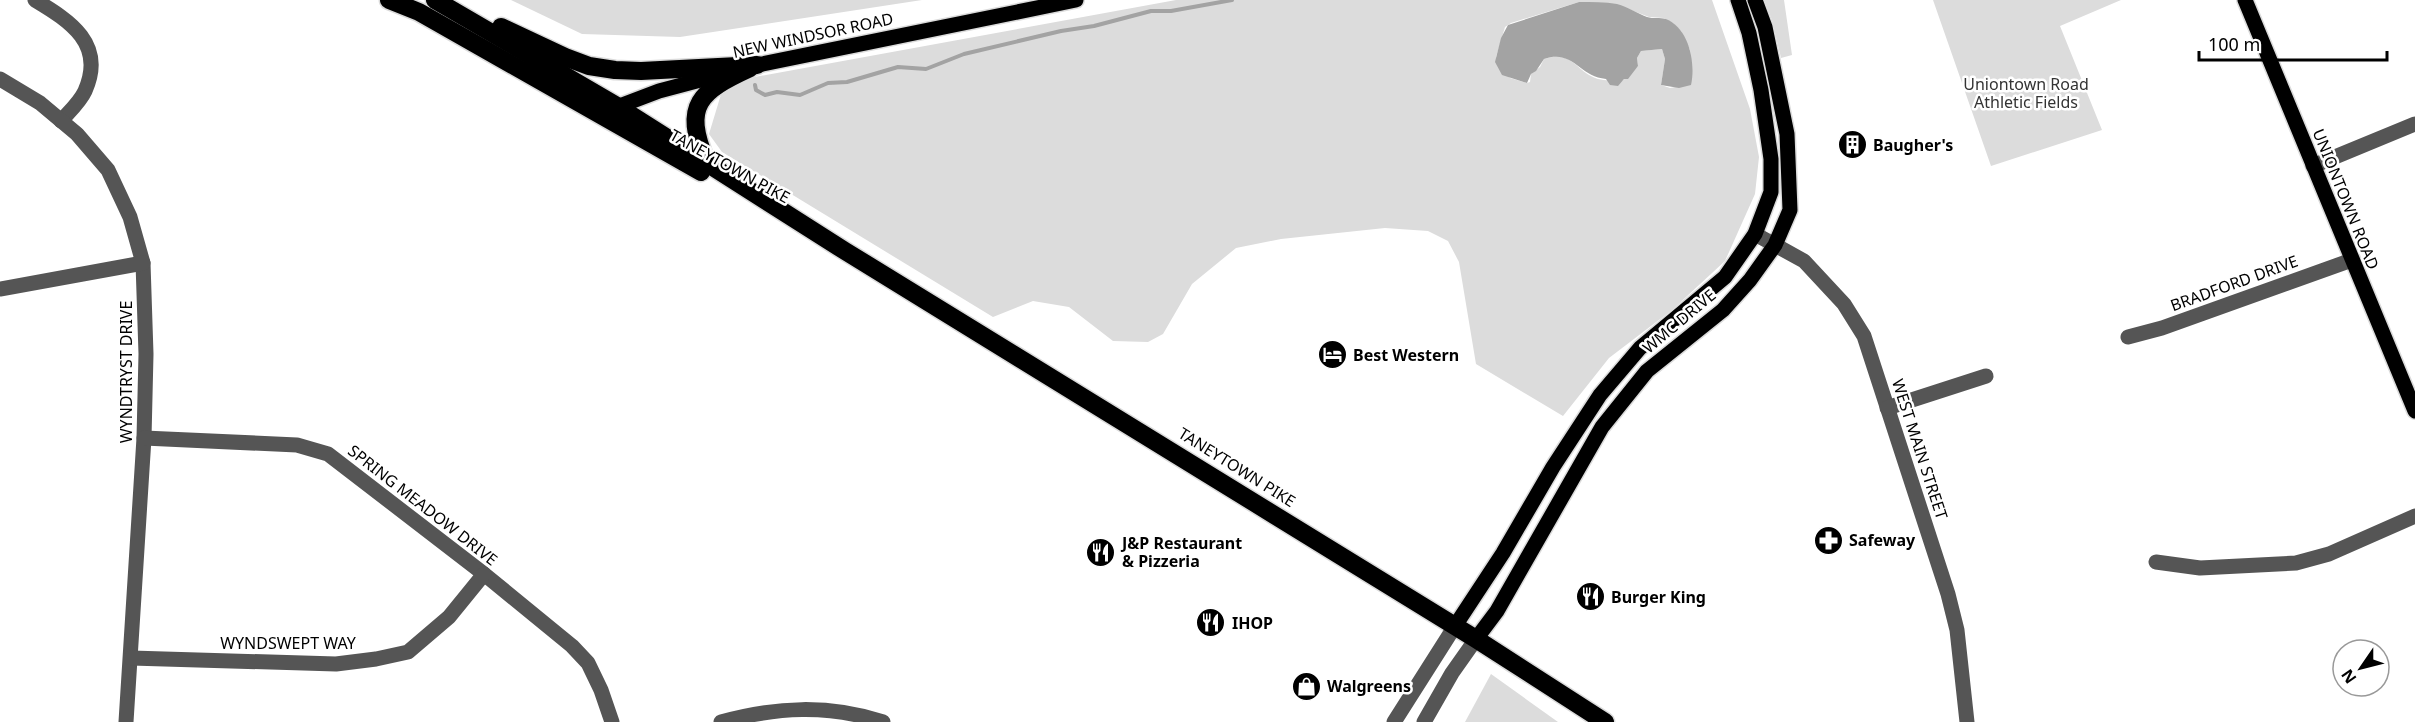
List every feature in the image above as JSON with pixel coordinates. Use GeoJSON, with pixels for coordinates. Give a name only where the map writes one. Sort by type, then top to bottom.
{"type":"FeatureCollection","features":[{"type":"Feature","properties":{"kind":"highway","name":"TANEYTOWN PIKE"},"geometry":{"type":"LineString","coordinates":[[389,0],[419,12],[845,251]]}},
{"type":"Feature","properties":{"kind":"highway","name":"TANEYTOWN PIKE"},"geometry":{"type":"LineString","coordinates":[[435,0],[617,106],[845,251],[1476,639],[1605,722]]}},
{"type":"Feature","properties":{"kind":"highway"},"geometry":{"type":"LineString","coordinates":[[442,0],[589,66],[641,71],[757,65]]}},
{"type":"Feature","properties":{"kind":"highway"},"geometry":{"type":"LineString","coordinates":[[706,161],[695,128],[698,106],[706,94],[721,82],[757,65]]}},
{"type":"Feature","properties":{"kind":"main road","name":"NEW WINDSOR ROAD"},"geometry":{"type":"LineString","coordinates":[[598,114],[659,91],[757,65],[1076,0]]}},
{"type":"Feature","properties":{"kind":"main road","name":"WMC DRIVE"},"geometry":{"type":"LineString","coordinates":[[1455,626],[1503,553],[1553,467],[1600,395],[1640,348],[1725,277],[1755,234],[1772,192],[1771,159],[1761,90],[1749,33],[1738,0]]}},
{"type":"Feature","properties":{"kind":"main road","name":"WMC DRIVE"},"geometry":{"type":"LineString","coordinates":[[1476,639],[1497,610],[1602,427],[1620,401],[1647,371],[1723,310],[1750,280],[1775,245],[1790,210],[1787,134],[1765,27],[1755,0]]}},
{"type":"Feature","properties":{"kind":"main road","name":"UNIONTOWN ROAD"},"geometry":{"type":"LineString","coordinates":[[2246,0],[2415,411]]}},
{"type":"Feature","properties":{"kind":"street"},"geometry":{"type":"LineString","coordinates":[[35,0],[65,18],[81,32],[90,51],[90,73],[84,93],[61,121]]}},
{"type":"Feature","properties":{"kind":"street","name":"WYNDTRYST DRIVE"},"geometry":{"type":"LineString","coordinates":[[0,79],[40,103],[77,134],[108,170],[130,217],[143,263],[146,354],[144,438],[126,722]]}},
{"type":"Feature","properties":{"kind":"street"},"geometry":{"type":"LineString","coordinates":[[2313,166],[2415,124]]}},
{"type":"Feature","properties":{"kind":"street","name":"WEST MAIN STREET"},"geometry":{"type":"LineString","coordinates":[[1755,234],[1804,261],[1828,284],[1854,316],[1863,336],[1938,562],[1958,630],[1967,722]]}},
{"type":"Feature","properties":{"kind":"street","name":"BRADFORD DRIVE"},"geometry":{"type":"LineString","coordinates":[[2128,337],[2162,328],[2352,260]]}},
{"type":"Feature","properties":{"kind":"street"},"geometry":{"type":"LineString","coordinates":[[0,289],[143,263]]}},
{"type":"Feature","properties":{"kind":"street"},"geometry":{"type":"LineString","coordinates":[[1887,408],[1986,376]]}},
{"type":"Feature","properties":{"kind":"street","name":"SPRING MEADOW DRIVE"},"geometry":{"type":"LineString","coordinates":[[144,438],[297,445],[328,454],[484,574],[572,646],[588,663],[601,690],[612,722]]}},
{"type":"Feature","properties":{"kind":"street"},"geometry":{"type":"LineString","coordinates":[[2156,562],[2200,568],[2296,563],[2329,554],[2415,516]]}},
{"type":"Feature","properties":{"kind":"street","name":"WYNDSWEPT WAY"},"geometry":{"type":"LineString","coordinates":[[131,658],[336,664],[408,652],[449,617],[484,574]]}},
{"type":"Feature","properties":{"kind":"street"},"geometry":{"type":"LineString","coordinates":[[1394,722],[1455,626]]}},
{"type":"Feature","properties":{"kind":"street"},"geometry":{"type":"LineString","coordinates":[[1424,722],[1452,673],[1476,639]]}},
{"type":"Feature","properties":{"kind":"street"},"geometry":{"type":"LineString","coordinates":[[721,722],[765,711],[794,715],[837,711],[883,722]]}},
{"type":"Feature","properties":{"kind":"green space"},"geometry":{"type":"Polygon","coordinates":[[[511,0],[922,0],[680,37],[582,34],[511,0]]]}},
{"type":"Feature","properties":{"kind":"green space"},"geometry":{"type":"Polygon","coordinates":[[[1176,0],[1712,0],[1750,109],[1759,157],[1755,194],[1725,261],[1672,310],[1609,358],[1563,416],[1476,364],[1459,262],[1448,241],[1428,231],[1385,228],[1281,239],[1236,248],[1192,284],[1163,334],[1148,342],[1113,341],[1069,307],[1033,301],[993,317],[722,152],[709,134],[722,91],[744,79],[1176,0]],[[1579,2],[1511,23],[1505,27],[1496,57],[1510,78],[1527,83],[1530,82],[1531,74],[1540,67],[1544,59],[1554,57],[1568,60],[1598,79],[1622,81],[1638,66],[1637,58],[1641,51],[1662,49],[1665,59],[1661,85],[1670,88],[1686,85],[1692,70],[1690,50],[1681,31],[1664,18],[1649,17],[1618,5],[1579,2]]]}},
{"type":"Feature","properties":{"kind":"green space"},"geometry":{"type":"Polygon","coordinates":[[[1764,0],[1784,0],[1792,55],[1781,58],[1772,20],[1764,0]]]}},
{"type":"Feature","properties":{"kind":"green space","name":"Uniontown Road Athletic Fields"},"geometry":{"type":"Polygon","coordinates":[[[1933,0],[2121,0],[2060,26],[2102,130],[1991,166],[1933,0]]]}},
{"type":"Feature","properties":{"kind":"green space"},"geometry":{"type":"Polygon","coordinates":[[[1491,674],[1558,722],[1465,722],[1491,674]]]}},
{"type":"Feature","properties":{"kind":"shaded area"},"geometry":{"type":"Polygon","coordinates":[[[1579,2],[1617,4],[1647,17],[1664,18],[1674,24],[1689,47],[1692,67],[1691,85],[1679,88],[1661,85],[1665,59],[1662,49],[1641,51],[1637,58],[1638,66],[1628,79],[1624,79],[1618,86],[1610,85],[1606,79],[1589,74],[1570,60],[1554,57],[1544,59],[1536,71],[1531,74],[1527,83],[1502,75],[1495,62],[1501,38],[1508,25],[1579,2]]]}},
{"type":"Feature","properties":{"kind":"waterway"},"geometry":{"type":"LineString","coordinates":[[755,85],[756,90],[765,95],[777,92],[800,95],[828,83],[847,82],[898,67],[926,69],[964,54],[1061,31],[1094,26],[1151,11],[1171,11],[1232,0]]}},
{"type":"Feature","properties":{"kind":"place","name":"Baugher's"},"geometry":{"type":"Point","coordinates":[1852,145]}},
{"type":"Feature","properties":{"kind":"place","name":"Best Western"},"geometry":{"type":"Point","coordinates":[1332,355]}},
{"type":"Feature","properties":{"kind":"place","name":"Safeway"},"geometry":{"type":"Point","coordinates":[1828,540]}},
{"type":"Feature","properties":{"kind":"place","name":"J&P Restaurant & Pizzeria"},"geometry":{"type":"Point","coordinates":[1101,552]}},
{"type":"Feature","properties":{"kind":"place","name":"Burger King"},"geometry":{"type":"Point","coordinates":[1590,597]}},
{"type":"Feature","properties":{"kind":"place","name":"IHOP"},"geometry":{"type":"Point","coordinates":[1211,623]}},
{"type":"Feature","properties":{"kind":"place","name":"Walgreens"},"geometry":{"type":"Point","coordinates":[1306,686]}}]}
